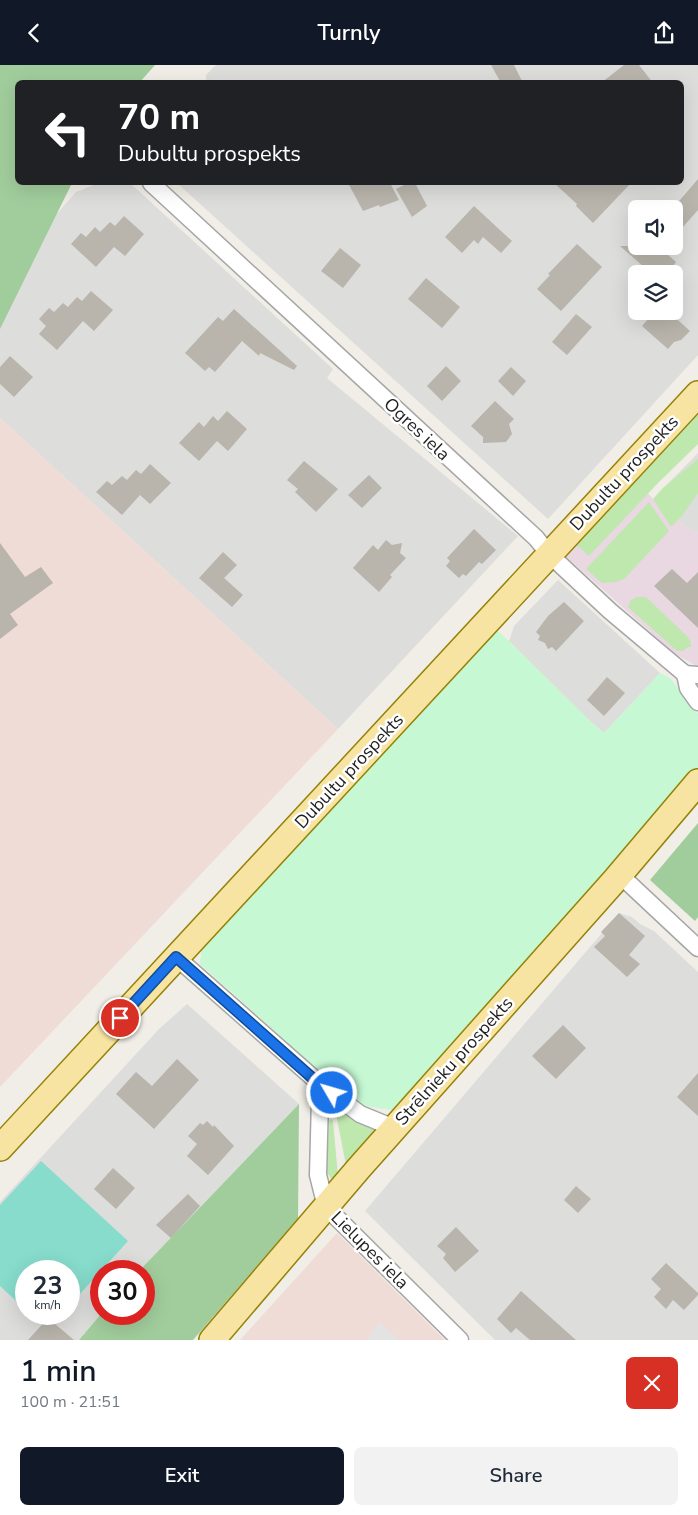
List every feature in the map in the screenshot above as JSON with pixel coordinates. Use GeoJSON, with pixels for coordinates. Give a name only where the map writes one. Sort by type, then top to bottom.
{"type":"FeatureCollection","features":[{"type":"Feature","properties":{"kind":"main road","name":"Dubultu prospekts"},"geometry":{"type":"LineString","coordinates":[[0,1148],[698,394]]}},
{"type":"Feature","properties":{"kind":"main road","name":"Strēlnieku prospekts"},"geometry":{"type":"LineString","coordinates":[[212,1340],[394,1129],[619,875],[698,782]]}},
{"type":"Feature","properties":{"kind":"street","name":"Ogres iela"},"geometry":{"type":"LineString","coordinates":[[153,185],[536,538],[549,554],[610,611],[692,674],[688,689],[698,702]]}},
{"type":"Feature","properties":{"kind":"street"},"geometry":{"type":"LineString","coordinates":[[619,875],[698,948]]}},
{"type":"Feature","properties":{"kind":"street"},"geometry":{"type":"LineString","coordinates":[[176,957],[318,1083],[360,1114],[394,1129]]}},
{"type":"Feature","properties":{"kind":"street","name":"Lielupes iela"},"geometry":{"type":"LineString","coordinates":[[318,1083],[320,1099],[318,1175],[326,1207],[460,1340]]}},
{"type":"Feature","properties":{"kind":"shaded area"},"geometry":{"type":"Polygon","coordinates":[[[216,65],[698,65],[698,355],[548,519],[179,185],[684,185],[684,80],[206,80],[206,75],[216,65]]]}},
{"type":"Feature","properties":{"kind":"shaded area"},"geometry":{"type":"Polygon","coordinates":[[[94,185],[132,185],[333,369],[327,378],[518,536],[338,729],[0,418],[0,278],[76,192],[94,185]]]}},
{"type":"Feature","properties":{"kind":"shaded area"},"geometry":{"type":"Polygon","coordinates":[[[0,418],[338,729],[0,1087],[0,418]]]}},
{"type":"Feature","properties":{"kind":"shaded area"},"geometry":{"type":"Polygon","coordinates":[[[698,453],[698,532],[694,533],[653,499],[698,453]]]}},
{"type":"Feature","properties":{"kind":"shaded area"},"geometry":{"type":"Polygon","coordinates":[[[634,477],[653,499],[694,533],[698,532],[698,667],[674,653],[562,553],[634,477]]]}},
{"type":"Feature","properties":{"kind":"shaded area"},"geometry":{"type":"Polygon","coordinates":[[[558,580],[660,673],[604,733],[509,641],[514,626],[558,580]]]}},
{"type":"Feature","properties":{"kind":"shaded area"},"geometry":{"type":"Polygon","coordinates":[[[619,913],[632,917],[640,924],[654,931],[698,972],[698,1340],[495,1340],[365,1211],[619,913]]]}},
{"type":"Feature","properties":{"kind":"shaded area"},"geometry":{"type":"Polygon","coordinates":[[[187,1004],[299,1104],[150,1260],[90,1260],[90,1325],[92,1325],[79,1340],[0,1340],[0,1202],[159,1029],[187,1004]]]}},
{"type":"Feature","properties":{"kind":"shaded area"},"geometry":{"type":"Polygon","coordinates":[[[41,1161],[128,1241],[111,1260],[90,1260],[90,1283],[80,1294],[80,1260],[15,1260],[15,1300],[0,1286],[0,1205],[41,1161]]]}},
{"type":"Feature","properties":{"kind":"shaded area"},"geometry":{"type":"Polygon","coordinates":[[[337,1233],[445,1340],[240,1340],[337,1233]]]}},
{"type":"Feature","properties":{"kind":"shaded area"},"geometry":{"type":"Polygon","coordinates":[[[379,1322],[400,1340],[367,1340],[379,1322]]]}},
{"type":"Feature","properties":{"kind":"shaded area"},"geometry":{"type":"Polygon","coordinates":[[[42,1325],[52,1325],[48,1330],[42,1325]]]}},
{"type":"Feature","properties":{"kind":"green space"},"geometry":{"type":"Polygon","coordinates":[[[0,65],[155,65],[142,80],[15,80],[15,185],[71,185],[0,329],[0,65]]]}},
{"type":"Feature","properties":{"kind":"green space"},"geometry":{"type":"Polygon","coordinates":[[[695,411],[698,416],[698,444],[589,556],[573,542],[695,411]]]}},
{"type":"Feature","properties":{"kind":"green space"},"geometry":{"type":"Polygon","coordinates":[[[698,459],[698,493],[681,517],[671,527],[653,499],[664,487],[698,459]]]}},
{"type":"Feature","properties":{"kind":"green space"},"geometry":{"type":"Polygon","coordinates":[[[649,502],[669,531],[624,579],[616,582],[602,583],[586,569],[649,502]]]}},
{"type":"Feature","properties":{"kind":"green space"},"geometry":{"type":"Polygon","coordinates":[[[637,597],[646,597],[688,637],[691,647],[683,651],[677,651],[628,607],[631,600],[637,597]]]}},
{"type":"Feature","properties":{"kind":"green space"},"geometry":{"type":"Polygon","coordinates":[[[494,628],[604,733],[660,673],[671,679],[698,714],[698,768],[399,1111],[365,1106],[333,1083],[200,964],[202,947],[494,628]]]}},
{"type":"Feature","properties":{"kind":"green space"},"geometry":{"type":"Polygon","coordinates":[[[698,823],[698,917],[695,921],[650,880],[698,823]]]}},
{"type":"Feature","properties":{"kind":"green space"},"geometry":{"type":"Polygon","coordinates":[[[299,1104],[298,1219],[193,1340],[79,1340],[92,1325],[155,1325],[155,1260],[150,1260],[299,1104]]]}},
{"type":"Feature","properties":{"kind":"green space"},"geometry":{"type":"Polygon","coordinates":[[[339,1108],[374,1129],[373,1134],[346,1165],[336,1114],[339,1108]]]}},
{"type":"Feature","properties":{"kind":"green space"},"geometry":{"type":"Polygon","coordinates":[[[331,1119],[333,1121],[338,1176],[333,1181],[327,1173],[329,1121],[331,1119]]]}},
{"type":"Feature","properties":{"kind":"building"},"geometry":{"type":"Polygon","coordinates":[[[491,65],[514,65],[522,80],[499,80],[491,65]]]}},
{"type":"Feature","properties":{"kind":"building"},"geometry":{"type":"Polygon","coordinates":[[[624,65],[639,65],[651,80],[605,80],[624,65]]]}},
{"type":"Feature","properties":{"kind":"building"},"geometry":{"type":"Polygon","coordinates":[[[698,179],[698,210],[683,227],[683,200],[680,200],[698,179]]]}},
{"type":"Feature","properties":{"kind":"building"},"geometry":{"type":"Polygon","coordinates":[[[349,185],[391,185],[399,200],[363,211],[349,185]]]}},
{"type":"Feature","properties":{"kind":"building"},"geometry":{"type":"Polygon","coordinates":[[[404,185],[416,185],[427,206],[412,217],[396,189],[404,185]]]}},
{"type":"Feature","properties":{"kind":"building"},"geometry":{"type":"Polygon","coordinates":[[[556,185],[629,185],[593,223],[576,206],[577,204],[556,185]]]}},
{"type":"Feature","properties":{"kind":"building"},"geometry":{"type":"Polygon","coordinates":[[[474,206],[512,241],[501,253],[483,237],[478,244],[474,240],[462,253],[445,237],[474,206]]]}},
{"type":"Feature","properties":{"kind":"building"},"geometry":{"type":"Polygon","coordinates":[[[124,216],[144,234],[125,256],[114,247],[96,267],[71,244],[81,233],[86,237],[95,227],[100,232],[110,222],[115,226],[124,216]]]}},
{"type":"Feature","properties":{"kind":"building"},"geometry":{"type":"Polygon","coordinates":[[[577,244],[602,267],[561,311],[537,289],[550,275],[548,274],[577,244]]]}},
{"type":"Feature","properties":{"kind":"building"},"geometry":{"type":"Polygon","coordinates":[[[620,246],[628,246],[628,253],[620,246]]]}},
{"type":"Feature","properties":{"kind":"building"},"geometry":{"type":"Polygon","coordinates":[[[340,248],[361,265],[343,288],[321,271],[340,248]]]}},
{"type":"Feature","properties":{"kind":"building"},"geometry":{"type":"Polygon","coordinates":[[[630,255],[668,255],[676,262],[674,265],[642,265],[630,255]]]}},
{"type":"Feature","properties":{"kind":"building"},"geometry":{"type":"Polygon","coordinates":[[[426,278],[460,307],[442,328],[408,299],[426,278]]]}},
{"type":"Feature","properties":{"kind":"building"},"geometry":{"type":"Polygon","coordinates":[[[91,291],[113,310],[94,331],[83,321],[57,350],[39,334],[46,326],[39,319],[49,308],[54,312],[63,303],[68,307],[77,297],[82,301],[91,291]]]}},
{"type":"Feature","properties":{"kind":"building"},"geometry":{"type":"Polygon","coordinates":[[[234,309],[297,366],[294,370],[260,353],[259,356],[242,341],[215,372],[209,367],[205,371],[185,353],[218,317],[223,321],[234,309]]]}},
{"type":"Feature","properties":{"kind":"building"},"geometry":{"type":"Polygon","coordinates":[[[576,314],[592,327],[567,355],[552,342],[576,314]]]}},
{"type":"Feature","properties":{"kind":"building"},"geometry":{"type":"Polygon","coordinates":[[[647,320],[678,320],[690,331],[681,340],[674,342],[668,349],[642,326],[647,320]]]}},
{"type":"Feature","properties":{"kind":"building"},"geometry":{"type":"Polygon","coordinates":[[[10,356],[33,377],[14,397],[0,384],[0,367],[10,356]]]}},
{"type":"Feature","properties":{"kind":"building"},"geometry":{"type":"Polygon","coordinates":[[[446,366],[461,381],[442,401],[427,386],[446,366]]]}},
{"type":"Feature","properties":{"kind":"building"},"geometry":{"type":"Polygon","coordinates":[[[511,367],[526,381],[513,396],[498,381],[511,367]]]}},
{"type":"Feature","properties":{"kind":"building"},"geometry":{"type":"Polygon","coordinates":[[[495,401],[514,419],[509,424],[512,434],[506,442],[483,443],[483,437],[471,426],[495,401]]]}},
{"type":"Feature","properties":{"kind":"building"},"geometry":{"type":"Polygon","coordinates":[[[227,411],[247,429],[228,451],[217,441],[199,461],[179,443],[199,422],[204,427],[213,416],[218,421],[227,411]]]}},
{"type":"Feature","properties":{"kind":"building"},"geometry":{"type":"Polygon","coordinates":[[[304,461],[338,489],[316,512],[295,492],[298,489],[287,480],[304,461]]]}},
{"type":"Feature","properties":{"kind":"building"},"geometry":{"type":"Polygon","coordinates":[[[150,464],[171,483],[150,504],[140,495],[122,515],[96,492],[107,481],[112,485],[122,476],[127,480],[136,470],[141,474],[150,464]]]}},
{"type":"Feature","properties":{"kind":"building"},"geometry":{"type":"Polygon","coordinates":[[[369,475],[382,488],[362,508],[348,495],[369,475]]]}},
{"type":"Feature","properties":{"kind":"building"},"geometry":{"type":"Polygon","coordinates":[[[474,529],[496,550],[482,564],[479,562],[466,576],[463,574],[459,578],[446,566],[450,561],[447,558],[474,529]]]}},
{"type":"Feature","properties":{"kind":"building"},"geometry":{"type":"Polygon","coordinates":[[[386,540],[392,545],[402,543],[400,553],[406,558],[390,575],[392,577],[379,592],[353,568],[373,545],[378,550],[386,540]]]}},
{"type":"Feature","properties":{"kind":"building"},"geometry":{"type":"Polygon","coordinates":[[[0,543],[25,577],[41,567],[53,583],[10,614],[18,625],[0,639],[0,543]]]}},
{"type":"Feature","properties":{"kind":"building"},"geometry":{"type":"Polygon","coordinates":[[[223,552],[237,565],[224,578],[243,595],[232,607],[199,578],[223,552]]]}},
{"type":"Feature","properties":{"kind":"building"},"geometry":{"type":"Polygon","coordinates":[[[672,569],[687,583],[698,572],[698,628],[654,586],[672,569]]]}},
{"type":"Feature","properties":{"kind":"building"},"geometry":{"type":"Polygon","coordinates":[[[564,602],[584,621],[556,651],[552,647],[548,649],[545,643],[538,640],[540,636],[536,632],[548,616],[564,602]]]}},
{"type":"Feature","properties":{"kind":"building"},"geometry":{"type":"Polygon","coordinates":[[[607,677],[625,693],[604,716],[587,700],[607,677]]]}},
{"type":"Feature","properties":{"kind":"building"},"geometry":{"type":"Polygon","coordinates":[[[619,913],[645,936],[629,955],[640,964],[627,977],[594,947],[605,936],[601,932],[619,913]]]}},
{"type":"Feature","properties":{"kind":"building"},"geometry":{"type":"Polygon","coordinates":[[[563,1025],[586,1048],[556,1079],[532,1056],[563,1025]]]}},
{"type":"Feature","properties":{"kind":"building"},"geometry":{"type":"Polygon","coordinates":[[[177,1059],[199,1080],[154,1129],[116,1094],[136,1072],[152,1086],[177,1059]]]}},
{"type":"Feature","properties":{"kind":"building"},"geometry":{"type":"Polygon","coordinates":[[[698,1073],[698,1116],[677,1097],[698,1073]]]}},
{"type":"Feature","properties":{"kind":"building"},"geometry":{"type":"Polygon","coordinates":[[[207,1121],[213,1127],[214,1125],[234,1146],[208,1175],[187,1156],[197,1144],[188,1136],[200,1123],[203,1125],[207,1121]]]}},
{"type":"Feature","properties":{"kind":"building"},"geometry":{"type":"Polygon","coordinates":[[[113,1168],[135,1188],[116,1209],[94,1189],[113,1168]]]}},
{"type":"Feature","properties":{"kind":"building"},"geometry":{"type":"Polygon","coordinates":[[[576,1186],[591,1199],[578,1213],[564,1200],[576,1186]]]}},
{"type":"Feature","properties":{"kind":"building"},"geometry":{"type":"Polygon","coordinates":[[[188,1194],[200,1206],[171,1238],[156,1225],[188,1194]]]}},
{"type":"Feature","properties":{"kind":"building"},"geometry":{"type":"Polygon","coordinates":[[[456,1227],[479,1251],[455,1272],[443,1258],[446,1254],[437,1246],[456,1227]]]}},
{"type":"Feature","properties":{"kind":"building"},"geometry":{"type":"Polygon","coordinates":[[[666,1263],[698,1293],[684,1310],[673,1300],[666,1309],[654,1297],[661,1289],[651,1279],[666,1263]]]}},
{"type":"Feature","properties":{"kind":"building"},"geometry":{"type":"Polygon","coordinates":[[[521,1291],[576,1340],[530,1340],[516,1328],[511,1333],[497,1319],[521,1291]]]}},
{"type":"Feature","properties":{"kind":"building"},"geometry":{"type":"Polygon","coordinates":[[[42,1325],[56,1325],[74,1340],[28,1340],[42,1325]]]}},
{"type":"Feature","properties":{"kind":"route"},"geometry":{"type":"LineString","coordinates":[[120,1018],[176,957],[318,1083],[332,1093]]}}]}
